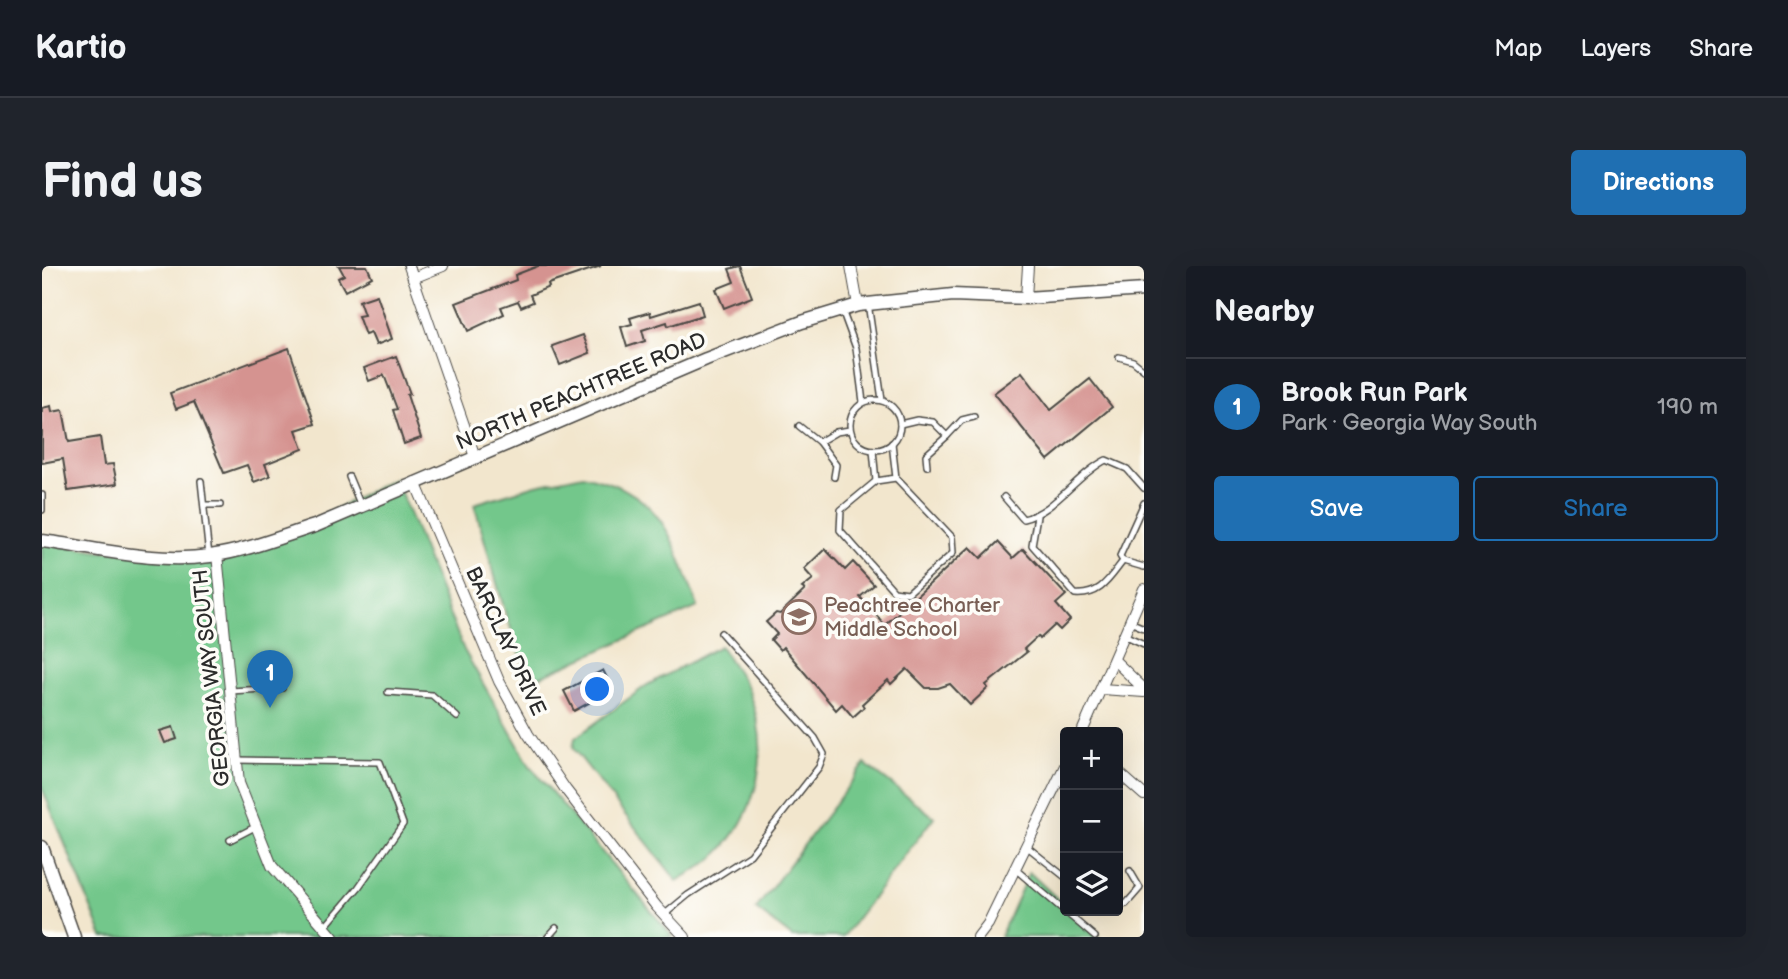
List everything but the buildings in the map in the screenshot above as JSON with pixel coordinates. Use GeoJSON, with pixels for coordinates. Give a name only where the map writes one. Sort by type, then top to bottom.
{"type":"FeatureCollection","features":[{"type":"Feature","properties":{"kind":"street"},"geometry":{"type":"LineString","coordinates":[[409,266],[475,457]]}},
{"type":"Feature","properties":{"kind":"street"},"geometry":{"type":"LineString","coordinates":[[413,278],[443,266]]}},
{"type":"Feature","properties":{"kind":"street"},"geometry":{"type":"LineString","coordinates":[[851,266],[863,304]]}},
{"type":"Feature","properties":{"kind":"street"},"geometry":{"type":"LineString","coordinates":[[1026,298],[1028,266]]}},
{"type":"Feature","properties":{"kind":"street","name":"NORTH PEACHTREE ROAD"},"geometry":{"type":"LineString","coordinates":[[42,541],[155,557],[213,555],[248,548],[314,526],[706,359],[842,310],[863,304],[953,295],[1026,298],[1144,290]]}},
{"type":"Feature","properties":{"kind":"street","name":"BARCLAY DRIVE"},"geometry":{"type":"LineString","coordinates":[[415,482],[499,681],[528,734],[566,790],[685,937]]}},
{"type":"Feature","properties":{"kind":"street","name":"GEORGIA WAY SOUTH"},"geometry":{"type":"LineString","coordinates":[[213,555],[239,783],[272,866],[333,937]]}},
{"type":"Feature","properties":{"kind":"street"},"geometry":{"type":"LineString","coordinates":[[1084,727],[1144,589]]}},
{"type":"Feature","properties":{"kind":"street"},"geometry":{"type":"LineString","coordinates":[[1114,660],[1144,691]]}},
{"type":"Feature","properties":{"kind":"street"},"geometry":{"type":"LineString","coordinates":[[1102,689],[1144,691]]}},
{"type":"Feature","properties":{"kind":"street"},"geometry":{"type":"LineString","coordinates":[[978,937],[1060,775]]}},
{"type":"Feature","properties":{"kind":"street"},"geometry":{"type":"LineString","coordinates":[[1123,776],[1144,795]]}},
{"type":"Feature","properties":{"kind":"street"},"geometry":{"type":"LineString","coordinates":[[42,847],[74,937]]}},
{"type":"Feature","properties":{"kind":"lane"},"geometry":{"type":"LineString","coordinates":[[863,304],[882,400]]}},
{"type":"Feature","properties":{"kind":"lane"},"geometry":{"type":"LineString","coordinates":[[842,310],[856,348],[863,402],[850,419],[850,430],[855,440],[873,450],[892,443]]}},
{"type":"Feature","properties":{"kind":"lane"},"geometry":{"type":"LineString","coordinates":[[1119,357],[1133,361],[1144,370]]}},
{"type":"Feature","properties":{"kind":"lane"},"geometry":{"type":"LineString","coordinates":[[863,402],[882,400],[891,405],[900,424],[892,443],[896,478],[952,537],[953,553],[908,593],[894,591],[841,530],[841,510],[876,481],[896,478]]}},
{"type":"Feature","properties":{"kind":"lane"},"geometry":{"type":"LineString","coordinates":[[927,466],[926,455],[962,420],[974,417]]}},
{"type":"Feature","properties":{"kind":"lane"},"geometry":{"type":"LineString","coordinates":[[900,424],[917,420],[933,422],[947,436]]}},
{"type":"Feature","properties":{"kind":"lane"},"geometry":{"type":"LineString","coordinates":[[799,426],[819,442],[836,465],[834,477]]}},
{"type":"Feature","properties":{"kind":"lane"},"geometry":{"type":"LineString","coordinates":[[819,442],[836,432],[850,430]]}},
{"type":"Feature","properties":{"kind":"lane"},"geometry":{"type":"LineString","coordinates":[[873,450],[876,481]]}},
{"type":"Feature","properties":{"kind":"lane"},"geometry":{"type":"LineString","coordinates":[[1004,497],[1023,519],[1037,516],[1088,469],[1106,460],[1127,469],[1144,488]]}},
{"type":"Feature","properties":{"kind":"lane"},"geometry":{"type":"LineString","coordinates":[[349,477],[361,506]]}},
{"type":"Feature","properties":{"kind":"lane"},"geometry":{"type":"LineString","coordinates":[[201,481],[213,555]]}},
{"type":"Feature","properties":{"kind":"lane"},"geometry":{"type":"LineString","coordinates":[[42,510],[43,495]]}},
{"type":"Feature","properties":{"kind":"lane"},"geometry":{"type":"LineString","coordinates":[[1144,503],[1120,556],[1123,561],[1144,567]]}},
{"type":"Feature","properties":{"kind":"lane"},"geometry":{"type":"LineString","coordinates":[[204,505],[220,505]]}},
{"type":"Feature","properties":{"kind":"lane"},"geometry":{"type":"LineString","coordinates":[[1037,516],[1032,545],[1075,594],[1088,595],[1099,590],[1123,561]]}},
{"type":"Feature","properties":{"kind":"lane"},"geometry":{"type":"LineString","coordinates":[[1130,622],[1144,628]]}},
{"type":"Feature","properties":{"kind":"lane"},"geometry":{"type":"LineString","coordinates":[[664,914],[750,855],[820,767],[824,754],[815,738],[721,633]]}},
{"type":"Feature","properties":{"kind":"lane"},"geometry":{"type":"LineString","coordinates":[[1124,635],[1144,644]]}},
{"type":"Feature","properties":{"kind":"lane"},"geometry":{"type":"LineString","coordinates":[[230,691],[282,688]]}},
{"type":"Feature","properties":{"kind":"lane"},"geometry":{"type":"LineString","coordinates":[[388,692],[432,695],[457,717]]}},
{"type":"Feature","properties":{"kind":"lane"},"geometry":{"type":"LineString","coordinates":[[237,760],[380,762],[403,824],[358,888],[324,928]]}},
{"type":"Feature","properties":{"kind":"lane"},"geometry":{"type":"LineString","coordinates":[[230,840],[255,827]]}},
{"type":"Feature","properties":{"kind":"lane"},"geometry":{"type":"LineString","coordinates":[[1025,845],[1060,873]]}},
{"type":"Feature","properties":{"kind":"lane"},"geometry":{"type":"LineString","coordinates":[[1014,868],[1095,937]]}},
{"type":"Feature","properties":{"kind":"lane"},"geometry":{"type":"LineString","coordinates":[[1123,905],[1140,888],[1130,871]]}},
{"type":"Feature","properties":{"kind":"lane"},"geometry":{"type":"LineString","coordinates":[[548,937],[556,928]]}},
{"type":"Feature","properties":{"kind":"green space"},"geometry":{"type":"Polygon","coordinates":[[[583,475],[610,483],[648,506],[671,539],[698,607],[539,677],[526,669],[506,615],[474,504],[536,485],[583,475]]]}},
{"type":"Feature","properties":{"kind":"green space"},"geometry":{"type":"Polygon","coordinates":[[[395,478],[464,650],[530,766],[673,937],[103,937],[42,788],[42,543],[102,551],[217,554],[267,545],[395,478]]]}},
{"type":"Feature","properties":{"kind":"green space"},"geometry":{"type":"Polygon","coordinates":[[[720,646],[745,685],[756,713],[760,736],[757,780],[751,802],[729,841],[713,858],[677,881],[573,748],[575,738],[647,685],[720,646]]]}},
{"type":"Feature","properties":{"kind":"green space"},"geometry":{"type":"Polygon","coordinates":[[[865,764],[934,817],[843,937],[792,937],[756,909],[865,764]]]}},
{"type":"Feature","properties":{"kind":"green space"},"geometry":{"type":"Polygon","coordinates":[[[1029,872],[1060,901],[1060,916],[1076,916],[1099,937],[1000,937],[1029,872]]]}},
{"type":"Feature","properties":{"kind":"place","name":"Peachtree Charter Middle School"},"geometry":{"type":"Point","coordinates":[799,617]}},
{"type":"Feature","properties":{"kind":"place","name":"Brook Run Park"},"geometry":{"type":"Point","coordinates":[270,708]}}]}
